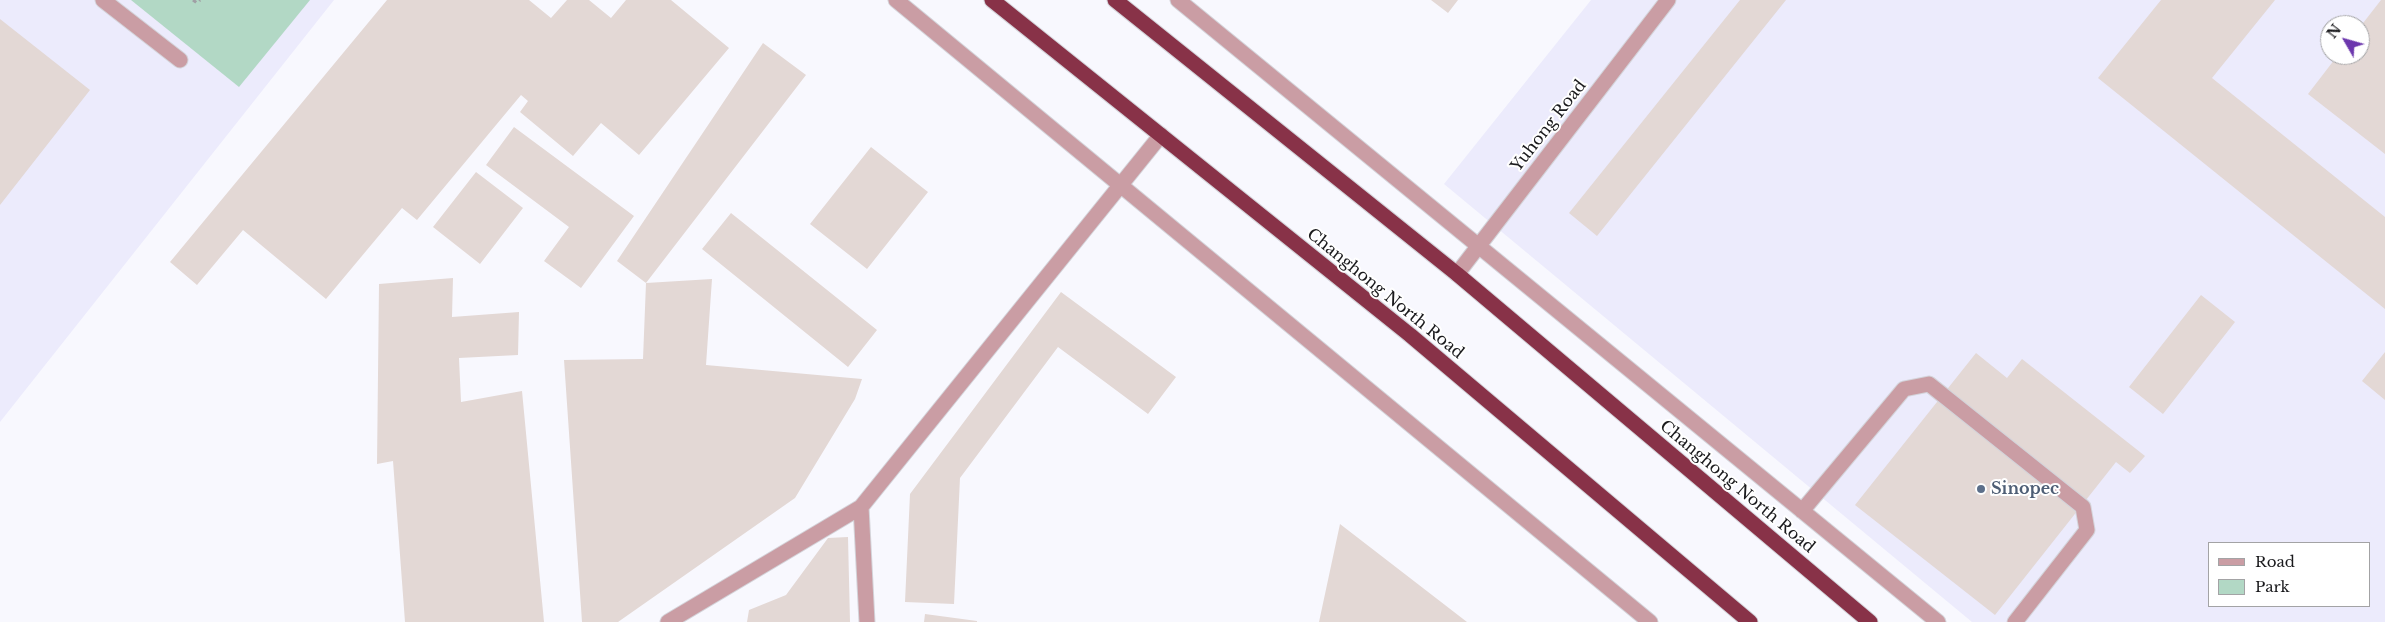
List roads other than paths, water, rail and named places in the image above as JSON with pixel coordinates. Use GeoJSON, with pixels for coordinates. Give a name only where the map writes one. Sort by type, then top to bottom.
{"type":"FeatureCollection","features":[{"type":"Feature","properties":{"kind":"highway","name":"Changhong North Road"},"geometry":{"type":"LineString","coordinates":[[992,0],[1410,335],[1750,622]]}},
{"type":"Feature","properties":{"kind":"highway","name":"Changhong North Road"},"geometry":{"type":"LineString","coordinates":[[1115,0],[1457,274],[1870,622]]}},
{"type":"Feature","properties":{"kind":"street"},"geometry":{"type":"LineString","coordinates":[[104,0],[180,60]]}},
{"type":"Feature","properties":{"kind":"street"},"geometry":{"type":"LineString","coordinates":[[896,0],[1650,622]]}},
{"type":"Feature","properties":{"kind":"street"},"geometry":{"type":"LineString","coordinates":[[1178,0],[1938,622]]}},
{"type":"Feature","properties":{"kind":"street","name":"Yuhong Road"},"geometry":{"type":"LineString","coordinates":[[1457,274],[1668,0]]}},
{"type":"Feature","properties":{"kind":"street"},"geometry":{"type":"LineString","coordinates":[[668,622],[861,507],[1161,135]]}},
{"type":"Feature","properties":{"kind":"street"},"geometry":{"type":"LineString","coordinates":[[1802,511],[1904,389],[1929,384],[2084,507],[2087,530],[2015,622]]}},
{"type":"Feature","properties":{"kind":"street"},"geometry":{"type":"LineString","coordinates":[[861,507],[867,622]]}},
{"type":"Feature","properties":{"kind":"place","name":"Sinopec"},"geometry":{"type":"Point","coordinates":[1981,489]}}]}
